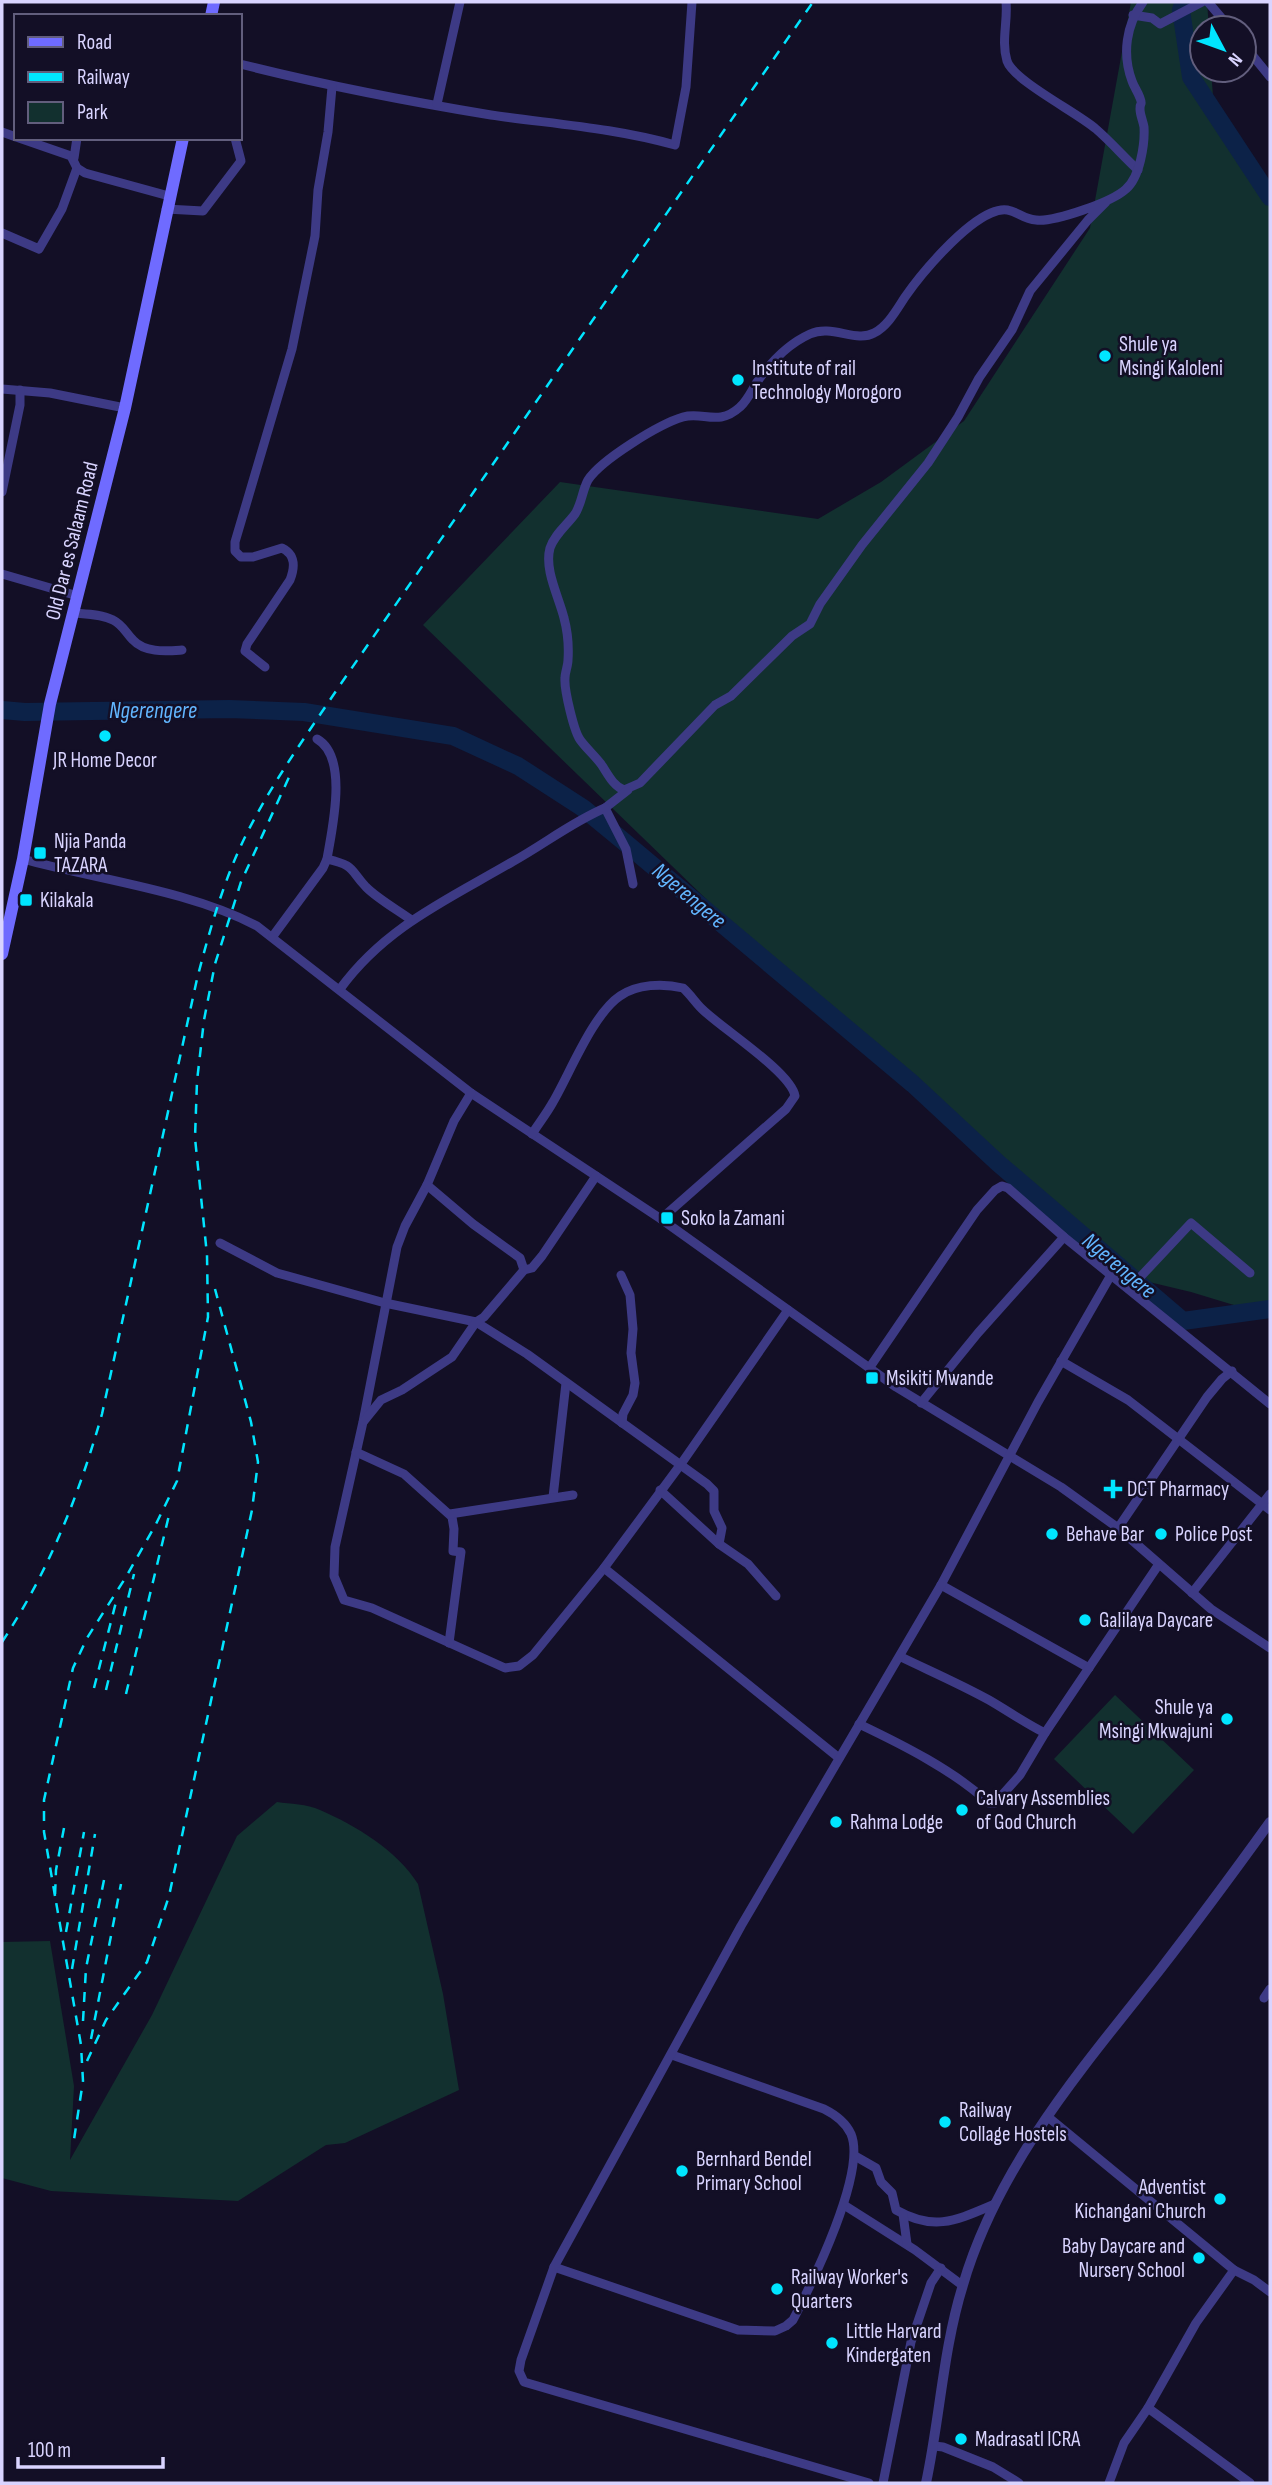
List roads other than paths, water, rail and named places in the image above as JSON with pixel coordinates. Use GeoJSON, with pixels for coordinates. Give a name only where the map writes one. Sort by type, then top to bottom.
{"type":"FeatureCollection","features":[{"type":"Feature","properties":{"kind":"main road","name":"Old Dar es Salaam Road"},"geometry":{"type":"LineString","coordinates":[[2,954],[6,916],[23,859],[50,704],[125,408],[183,140]]}},
{"type":"Feature","properties":{"kind":"street"},"geometry":{"type":"LineString","coordinates":[[437,104],[460,2]]}},
{"type":"Feature","properties":{"kind":"street"},"geometry":{"type":"LineString","coordinates":[[242,64],[332,87],[488,114],[608,130],[675,145],[686,87],[692,2]]}},
{"type":"Feature","properties":{"kind":"street"},"geometry":{"type":"LineString","coordinates":[[1006,2],[1004,37],[1008,63],[1017,74],[1094,127],[1138,170]]}},
{"type":"Feature","properties":{"kind":"street"},"geometry":{"type":"LineString","coordinates":[[628,790],[621,790],[614,784],[581,741],[573,723],[564,679],[569,642],[550,565],[550,549],[576,512],[589,479],[602,464],[672,421],[687,416],[719,418],[735,411],[741,407],[765,371],[778,357],[792,344],[811,333],[830,330],[860,336],[875,333],[965,228],[988,214],[1006,209],[1037,221],[1086,210],[1106,202],[1128,188],[1138,170],[1144,130],[1140,110],[1142,100],[1131,79],[1126,60],[1133,15],[1143,2]]}},
{"type":"Feature","properties":{"kind":"street"},"geometry":{"type":"LineString","coordinates":[[1133,15],[1152,19],[1160,24],[1202,2]]}},
{"type":"Feature","properties":{"kind":"street"},"geometry":{"type":"LineString","coordinates":[[1258,62],[1270,77]]}},
{"type":"Feature","properties":{"kind":"street"},"geometry":{"type":"LineString","coordinates":[[265,667],[246,651],[247,644],[290,580],[294,568],[292,557],[282,548],[253,557],[241,557],[235,551],[236,542],[292,349],[315,236],[318,190],[332,87]]}},
{"type":"Feature","properties":{"kind":"street"},"geometry":{"type":"LineString","coordinates":[[22,140],[75,163],[90,175],[169,196]]}},
{"type":"Feature","properties":{"kind":"street"},"geometry":{"type":"LineString","coordinates":[[2,233],[39,249],[62,209],[75,163],[77,140]]}},
{"type":"Feature","properties":{"kind":"street"},"geometry":{"type":"LineString","coordinates":[[166,209],[202,211],[242,161],[236,140]]}},
{"type":"Feature","properties":{"kind":"street"},"geometry":{"type":"LineString","coordinates":[[340,989],[377,947],[411,919],[514,861],[585,816],[605,808],[640,783],[721,700],[731,696],[792,636],[810,624],[820,604],[862,545],[936,452],[979,378],[1012,330],[1030,291],[1106,202]]}},
{"type":"Feature","properties":{"kind":"street"},"geometry":{"type":"LineString","coordinates":[[2,389],[66,396],[125,408]]}},
{"type":"Feature","properties":{"kind":"street"},"geometry":{"type":"LineString","coordinates":[[2,492],[20,405],[20,390]]}},
{"type":"Feature","properties":{"kind":"street"},"geometry":{"type":"LineString","coordinates":[[2,574],[78,596]]}},
{"type":"Feature","properties":{"kind":"street"},"geometry":{"type":"LineString","coordinates":[[74,612],[112,619],[140,646],[162,651],[182,650]]}},
{"type":"Feature","properties":{"kind":"street"},"geometry":{"type":"LineString","coordinates":[[273,936],[327,859],[336,769],[327,746],[317,739]]}},
{"type":"Feature","properties":{"kind":"street"},"geometry":{"type":"LineString","coordinates":[[605,808],[626,849],[633,884]]}},
{"type":"Feature","properties":{"kind":"street"},"geometry":{"type":"LineString","coordinates":[[23,859],[169,894],[223,910],[273,936],[471,1093],[661,1219],[921,1403],[1060,1487],[1118,1528],[1211,1609],[1270,1648]]}},
{"type":"Feature","properties":{"kind":"street"},"geometry":{"type":"LineString","coordinates":[[327,859],[349,866],[365,886],[411,919]]}},
{"type":"Feature","properties":{"kind":"street"},"geometry":{"type":"LineString","coordinates":[[532,1134],[587,1038],[615,1000],[628,991],[643,987],[683,988],[701,1009],[761,1057],[792,1086],[795,1096],[786,1109],[661,1219]]}},
{"type":"Feature","properties":{"kind":"street"},"geometry":{"type":"LineString","coordinates":[[471,1093],[454,1121],[397,1247],[334,1558],[334,1576],[344,1600],[372,1608],[505,1668],[519,1666],[533,1655],[604,1568],[681,1464],[788,1310]]}},
{"type":"Feature","properties":{"kind":"street"},"geometry":{"type":"LineString","coordinates":[[363,1422],[381,1400],[402,1390],[452,1357],[476,1322],[484,1317],[524,1270],[532,1268],[542,1256],[596,1176]]}},
{"type":"Feature","properties":{"kind":"street"},"geometry":{"type":"LineString","coordinates":[[427,1185],[473,1224],[520,1258],[524,1270]]}},
{"type":"Feature","properties":{"kind":"street"},"geometry":{"type":"LineString","coordinates":[[870,1367],[977,1209],[1002,1186],[1008,1188],[1064,1237],[1233,1371],[1270,1404]]}},
{"type":"Feature","properties":{"kind":"street"},"geometry":{"type":"LineString","coordinates":[[1129,1289],[1191,1223],[1250,1273]]}},
{"type":"Feature","properties":{"kind":"street"},"geometry":{"type":"LineString","coordinates":[[921,1403],[978,1333],[1064,1237]]}},
{"type":"Feature","properties":{"kind":"street"},"geometry":{"type":"LineString","coordinates":[[220,1243],[277,1273],[386,1303],[476,1322],[527,1354],[681,1464],[714,1491],[714,1511],[722,1528],[719,1544]]}},
{"type":"Feature","properties":{"kind":"street"},"geometry":{"type":"LineString","coordinates":[[621,1275],[630,1295],[633,1329],[631,1353],[635,1383],[622,1423]]}},
{"type":"Feature","properties":{"kind":"street"},"geometry":{"type":"LineString","coordinates":[[869,2483],[524,2382],[519,2371],[521,2360],[554,2267],[747,1915],[901,1657],[1061,1361],[1111,1275]]}},
{"type":"Feature","properties":{"kind":"street"},"geometry":{"type":"LineString","coordinates":[[1061,1361],[1128,1400],[1266,1507]]}},
{"type":"Feature","properties":{"kind":"street"},"geometry":{"type":"LineString","coordinates":[[1118,1528],[1207,1397],[1222,1379],[1233,1371]]}},
{"type":"Feature","properties":{"kind":"street"},"geometry":{"type":"LineString","coordinates":[[552,1497],[566,1383]]}},
{"type":"Feature","properties":{"kind":"street"},"geometry":{"type":"LineString","coordinates":[[356,1452],[404,1474],[450,1514],[454,1530],[453,1551],[461,1552],[449,1643]]}},
{"type":"Feature","properties":{"kind":"street"},"geometry":{"type":"LineString","coordinates":[[660,1490],[719,1544],[748,1563],[776,1596]]}},
{"type":"Feature","properties":{"kind":"street"},"geometry":{"type":"LineString","coordinates":[[1192,1594],[1266,1507],[1270,1494]]}},
{"type":"Feature","properties":{"kind":"street"},"geometry":{"type":"LineString","coordinates":[[450,1514],[573,1495]]}},
{"type":"Feature","properties":{"kind":"street"},"geometry":{"type":"LineString","coordinates":[[859,1724],[913,1750],[993,1804],[1020,1775],[1045,1733],[1159,1564]]}},
{"type":"Feature","properties":{"kind":"street"},"geometry":{"type":"LineString","coordinates":[[604,1568],[839,1758]]}},
{"type":"Feature","properties":{"kind":"street"},"geometry":{"type":"LineString","coordinates":[[941,1585],[1089,1668]]}},
{"type":"Feature","properties":{"kind":"street"},"geometry":{"type":"LineString","coordinates":[[901,1657],[958,1683],[1045,1733]]}},
{"type":"Feature","properties":{"kind":"street"},"geometry":{"type":"LineString","coordinates":[[926,2483],[962,2285],[995,2204],[1048,2117],[1270,1822]]}},
{"type":"Feature","properties":{"kind":"street"},"geometry":{"type":"LineString","coordinates":[[1264,1998],[1270,1989]]}},
{"type":"Feature","properties":{"kind":"street"},"geometry":{"type":"LineString","coordinates":[[554,2267],[738,2329],[775,2331],[793,2320],[844,2205],[855,2156],[851,2134],[832,2113],[671,2055]]}},
{"type":"Feature","properties":{"kind":"street"},"geometry":{"type":"LineString","coordinates":[[1048,2117],[1234,2270],[1270,2292]]}},
{"type":"Feature","properties":{"kind":"street"},"geometry":{"type":"LineString","coordinates":[[855,2156],[876,2168],[881,2182],[892,2193],[896,2210],[903,2214],[927,2222],[944,2223],[995,2204]]}},
{"type":"Feature","properties":{"kind":"street"},"geometry":{"type":"LineString","coordinates":[[844,2205],[907,2244],[962,2285]]}},
{"type":"Feature","properties":{"kind":"street"},"geometry":{"type":"LineString","coordinates":[[903,2214],[907,2244]]}},
{"type":"Feature","properties":{"kind":"street"},"geometry":{"type":"LineString","coordinates":[[883,2483],[911,2342],[931,2283],[941,2268]]}},
{"type":"Feature","properties":{"kind":"street"},"geometry":{"type":"LineString","coordinates":[[1108,2483],[1124,2443],[1149,2408],[1196,2323],[1234,2270]]}},
{"type":"Feature","properties":{"kind":"street"},"geometry":{"type":"LineString","coordinates":[[1149,2408],[1250,2483]]}},
{"type":"Feature","properties":{"kind":"street"},"geometry":{"type":"LineString","coordinates":[[934,2446],[993,2467],[1019,2483]]}},
{"type":"Feature","properties":{"kind":"waterway"},"geometry":{"type":"LineString","coordinates":[[1184,2],[1181,10],[1191,77],[1270,197]]}},
{"type":"Feature","properties":{"kind":"waterway","name":"Ngerengere"},"geometry":{"type":"LineString","coordinates":[[2,710],[25,712],[229,709],[304,712],[453,736],[518,766],[583,808],[622,840],[913,1084],[998,1163],[1183,1321],[1270,1309]]}},
{"type":"Feature","properties":{"kind":"railway"},"geometry":{"type":"LineString","coordinates":[[2,1642],[34,1588],[61,1532],[102,1414],[197,979],[225,885],[239,849],[280,775],[340,685],[813,2]]}},
{"type":"Feature","properties":{"kind":"railway"},"geometry":{"type":"LineString","coordinates":[[55,1896],[44,1832],[44,1800],[73,1668],[87,1638],[156,1524],[177,1481],[208,1317],[207,1255],[195,1138],[197,1081],[204,1020],[215,964],[241,882],[290,775]]}},
{"type":"Feature","properties":{"kind":"railway"},"geometry":{"type":"LineString","coordinates":[[87,2061],[106,2020],[147,1962],[169,1896],[252,1510],[258,1462],[251,1422],[215,1289]]}},
{"type":"Feature","properties":{"kind":"railway"},"geometry":{"type":"LineString","coordinates":[[126,1694],[170,1511]]}},
{"type":"Feature","properties":{"kind":"railway"},"geometry":{"type":"LineString","coordinates":[[106,1690],[134,1574]]}},
{"type":"Feature","properties":{"kind":"railway"},"geometry":{"type":"LineString","coordinates":[[94,1688],[116,1602]]}},
{"type":"Feature","properties":{"kind":"railway"},"geometry":{"type":"LineString","coordinates":[[64,1828],[56,1870],[55,1896],[81,2045],[83,2081],[73,2146]]}},
{"type":"Feature","properties":{"kind":"railway"},"geometry":{"type":"LineString","coordinates":[[66,1932],[84,1832]]}},
{"type":"Feature","properties":{"kind":"railway"},"geometry":{"type":"LineString","coordinates":[[72,1969],[95,1834]]}},
{"type":"Feature","properties":{"kind":"railway"},"geometry":{"type":"LineString","coordinates":[[83,2021],[86,1968],[104,1880]]}},
{"type":"Feature","properties":{"kind":"railway"},"geometry":{"type":"LineString","coordinates":[[91,2039],[121,1884]]}},
{"type":"Feature","properties":{"kind":"place","name":"Shule ya Msingi Kaloleni"},"geometry":{"type":"Point","coordinates":[1105,356]}},
{"type":"Feature","properties":{"kind":"place","name":"Institute of rail Technology Morogoro"},"geometry":{"type":"Point","coordinates":[738,380]}},
{"type":"Feature","properties":{"kind":"place","name":"JR Home Decor"},"geometry":{"type":"Point","coordinates":[105,736]}},
{"type":"Feature","properties":{"kind":"place","name":"Njia Panda TAZARA"},"geometry":{"type":"Point","coordinates":[40,853]}},
{"type":"Feature","properties":{"kind":"place","name":"Kilakala"},"geometry":{"type":"Point","coordinates":[26,900]}},
{"type":"Feature","properties":{"kind":"place","name":"Soko la Zamani"},"geometry":{"type":"Point","coordinates":[667,1218]}},
{"type":"Feature","properties":{"kind":"place","name":"Msikiti Mwande"},"geometry":{"type":"Point","coordinates":[872,1378]}},
{"type":"Feature","properties":{"kind":"place","name":"DCT Pharmacy"},"geometry":{"type":"Point","coordinates":[1113,1489]}},
{"type":"Feature","properties":{"kind":"place","name":"Behave Bar"},"geometry":{"type":"Point","coordinates":[1052,1534]}},
{"type":"Feature","properties":{"kind":"place","name":"Police Post"},"geometry":{"type":"Point","coordinates":[1161,1534]}},
{"type":"Feature","properties":{"kind":"place","name":"Galilaya Daycare"},"geometry":{"type":"Point","coordinates":[1085,1620]}},
{"type":"Feature","properties":{"kind":"place","name":"Shule ya Msingi Mkwajuni"},"geometry":{"type":"Point","coordinates":[1227,1719]}},
{"type":"Feature","properties":{"kind":"place","name":"Calvary Assemblies of God Church"},"geometry":{"type":"Point","coordinates":[962,1810]}},
{"type":"Feature","properties":{"kind":"place","name":"Rahma Lodge"},"geometry":{"type":"Point","coordinates":[836,1822]}},
{"type":"Feature","properties":{"kind":"place","name":"Railway Collage Hostels"},"geometry":{"type":"Point","coordinates":[945,2122]}},
{"type":"Feature","properties":{"kind":"place","name":"Bernhard Bendel Primary School"},"geometry":{"type":"Point","coordinates":[682,2171]}},
{"type":"Feature","properties":{"kind":"place","name":"Adventist Kichangani Church"},"geometry":{"type":"Point","coordinates":[1220,2199]}},
{"type":"Feature","properties":{"kind":"place","name":"Baby Daycare and Nursery School"},"geometry":{"type":"Point","coordinates":[1199,2258]}},
{"type":"Feature","properties":{"kind":"place","name":"Railway Worker's Quarters"},"geometry":{"type":"Point","coordinates":[777,2289]}},
{"type":"Feature","properties":{"kind":"place","name":"Little Harvard Kindergaten"},"geometry":{"type":"Point","coordinates":[832,2343]}},
{"type":"Feature","properties":{"kind":"place","name":"Madrasatl ICRA"},"geometry":{"type":"Point","coordinates":[961,2439]}}]}
